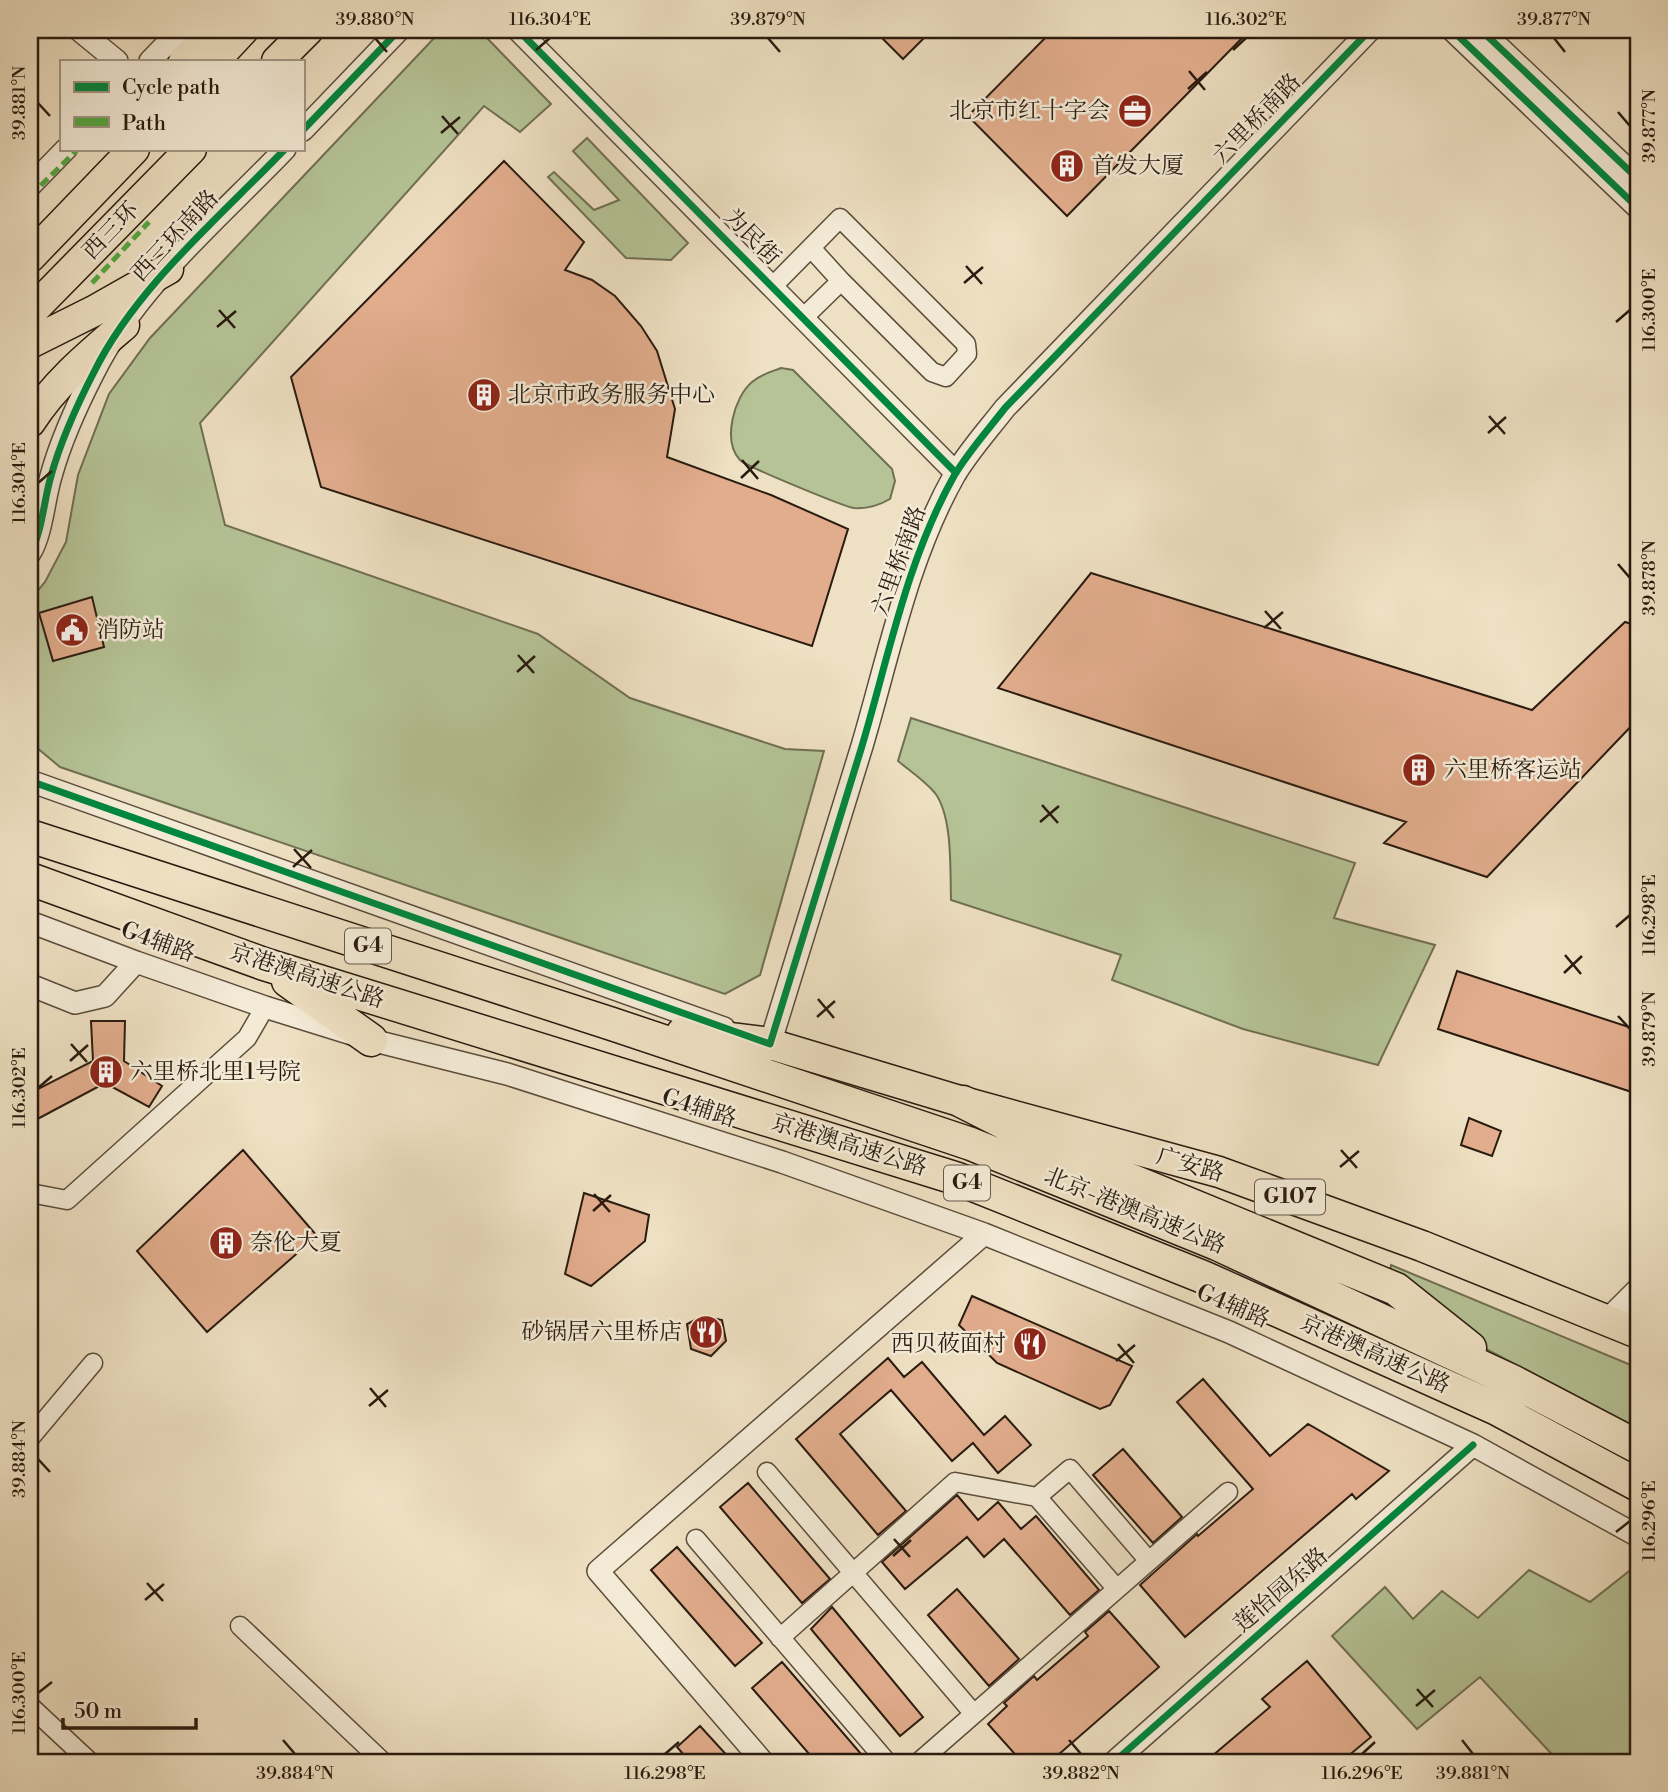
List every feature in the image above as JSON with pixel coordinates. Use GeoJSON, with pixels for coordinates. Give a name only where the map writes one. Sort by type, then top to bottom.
{"type":"FeatureCollection","features":[{"type":"Feature","properties":{"kind":"highway"},"geometry":{"type":"LineString","coordinates":[[185,60],[215,30]]}},
{"type":"Feature","properties":{"kind":"highway"},"geometry":{"type":"LineString","coordinates":[[216,60],[243,30]]}},
{"type":"Feature","properties":{"kind":"highway"},"geometry":{"type":"LineString","coordinates":[[278,60],[308,30]]}},
{"type":"Feature","properties":{"kind":"highway","name":"西三环"},"geometry":{"type":"LineString","coordinates":[[30,313],[190,150]]}},
{"type":"Feature","properties":{"kind":"highway","name":"西三环"},"geometry":{"type":"LineString","coordinates":[[30,257],[129,153]]}},
{"type":"Feature","properties":{"kind":"highway"},"geometry":{"type":"LineString","coordinates":[[30,343],[168,269]]}},
{"type":"Feature","properties":{"kind":"highway"},"geometry":{"type":"LineString","coordinates":[[30,422],[72,369],[124,325]]}},
{"type":"Feature","properties":{"kind":"highway","name":"京港澳高速公路"},"geometry":{"type":"LineString","coordinates":[[30,836],[612,1024]]}},
{"type":"Feature","properties":{"kind":"highway","name":"京港澳高速公路"},"geometry":{"type":"LineString","coordinates":[[30,879],[264,964],[958,1179],[1216,1282],[1497,1409],[1638,1485]]}},
{"type":"Feature","properties":{"kind":"highway"},"geometry":{"type":"LineString","coordinates":[[264,964],[371,1040]]}},
{"type":"Feature","properties":{"kind":"highway","name":"G107"},"geometry":{"type":"LineString","coordinates":[[612,1024],[770,1044]]}},
{"type":"Feature","properties":{"kind":"highway","name":"北京-港澳高速公路"},"geometry":{"type":"LineString","coordinates":[[612,1024],[971,1144],[1217,1244],[1512,1381],[1638,1447]]}},
{"type":"Feature","properties":{"kind":"highway","name":"广安路"},"geometry":{"type":"LineString","coordinates":[[770,1044],[963,1102],[1219,1172],[1410,1241],[1629,1326]]}},
{"type":"Feature","properties":{"kind":"highway"},"geometry":{"type":"LineString","coordinates":[[963,1102],[1060,1151],[1396,1289],[1512,1381]]}},
{"type":"Feature","properties":{"kind":"street"},"geometry":{"type":"LineString","coordinates":[[79,30],[116,60]]}},
{"type":"Feature","properties":{"kind":"street"},"geometry":{"type":"LineString","coordinates":[[151,60],[180,30]]}},
{"type":"Feature","properties":{"kind":"street"},"geometry":{"type":"LineString","coordinates":[[304,129],[399,30]]}},
{"type":"Feature","properties":{"kind":"street","name":"为民街"},"geometry":{"type":"LineString","coordinates":[[518,30],[956,473]]}},
{"type":"Feature","properties":{"kind":"street","name":"六里桥南路"},"geometry":{"type":"LineString","coordinates":[[770,1044],[863,743],[911,574],[928,530],[956,473],[1005,408],[1370,30]]}},
{"type":"Feature","properties":{"kind":"street"},"geometry":{"type":"LineString","coordinates":[[1452,30],[1638,208]]}},
{"type":"Feature","properties":{"kind":"street"},"geometry":{"type":"LineString","coordinates":[[1481,30],[1638,179]]}},
{"type":"Feature","properties":{"kind":"street"},"geometry":{"type":"LineString","coordinates":[[30,186],[65,150]]}},
{"type":"Feature","properties":{"kind":"street","name":"西三环南路"},"geometry":{"type":"LineString","coordinates":[[30,553],[37,537],[51,474],[95,369],[152,286],[284,150]]}},
{"type":"Feature","properties":{"kind":"street"},"geometry":{"type":"LineString","coordinates":[[773,286],[840,218],[966,344],[967,354],[946,377],[932,372],[811,248]]}},
{"type":"Feature","properties":{"kind":"street"},"geometry":{"type":"LineString","coordinates":[[803,318],[841,281]]}},
{"type":"Feature","properties":{"kind":"street"},"geometry":{"type":"LineString","coordinates":[[30,781],[770,1044]]}},
{"type":"Feature","properties":{"kind":"street","name":"G4辅路"},"geometry":{"type":"LineString","coordinates":[[30,922],[265,1007],[371,1040],[507,1074],[782,1163],[984,1234],[1214,1325],[1473,1445],[1638,1536]]}},
{"type":"Feature","properties":{"kind":"street"},"geometry":{"type":"LineString","coordinates":[[30,985],[75,1003],[105,996],[136,962]]}},
{"type":"Feature","properties":{"kind":"street"},"geometry":{"type":"LineString","coordinates":[[30,1193],[67,1200],[247,1038],[265,1007]]}},
{"type":"Feature","properties":{"kind":"street"},"geometry":{"type":"LineString","coordinates":[[763,1762],[598,1571],[984,1234]]}},
{"type":"Feature","properties":{"kind":"street"},"geometry":{"type":"LineString","coordinates":[[1629,1326],[1638,1289]]}},
{"type":"Feature","properties":{"kind":"street"},"geometry":{"type":"LineString","coordinates":[[30,1437],[93,1363]]}},
{"type":"Feature","properties":{"kind":"street","name":"莲怡园东路"},"geometry":{"type":"LineString","coordinates":[[1114,1762],[1473,1445]]}},
{"type":"Feature","properties":{"kind":"street"},"geometry":{"type":"LineString","coordinates":[[1037,1497],[1069,1469],[1149,1561]]}},
{"type":"Feature","properties":{"kind":"street"},"geometry":{"type":"LineString","coordinates":[[767,1472],[974,1714]]}},
{"type":"Feature","properties":{"kind":"street"},"geometry":{"type":"LineString","coordinates":[[780,1638],[955,1482],[1037,1497],[1117,1589]]}},
{"type":"Feature","properties":{"kind":"street"},"geometry":{"type":"LineString","coordinates":[[919,1762],[1228,1492]]}},
{"type":"Feature","properties":{"kind":"street"},"geometry":{"type":"LineString","coordinates":[[696,1539],[887,1762]]}},
{"type":"Feature","properties":{"kind":"street"},"geometry":{"type":"LineString","coordinates":[[240,1626],[383,1762]]}},
{"type":"Feature","properties":{"kind":"street"},"geometry":{"type":"LineString","coordinates":[[30,1706],[90,1762]]}},
{"type":"Feature","properties":{"kind":"green space"},"geometry":{"type":"Polygon","coordinates":[[[483,34],[551,104],[520,132],[484,106],[200,423],[225,525],[538,634],[630,698],[785,749],[824,751],[760,975],[725,994],[60,767],[30,742],[30,600],[45,582],[66,542],[78,475],[109,394],[150,338],[437,35],[483,34]]]}},
{"type":"Feature","properties":{"kind":"green space"},"geometry":{"type":"Polygon","coordinates":[[[587,138],[688,243],[671,260],[626,258],[548,177],[554,172],[594,210],[619,200],[573,151],[587,138]]]}},
{"type":"Feature","properties":{"kind":"green space"},"geometry":{"type":"Polygon","coordinates":[[[781,368],[793,370],[892,469],[895,481],[890,499],[873,506],[854,508],[795,486],[740,460],[735,452],[731,431],[740,398],[755,379],[781,368]]]}},
{"type":"Feature","properties":{"kind":"green space"},"geometry":{"type":"Polygon","coordinates":[[[911,718],[1355,863],[1334,918],[1435,945],[1378,1065],[1243,1029],[1112,980],[1121,955],[951,900],[948,830],[941,803],[922,780],[898,761],[911,718]]]}},
{"type":"Feature","properties":{"kind":"green space"},"geometry":{"type":"Polygon","coordinates":[[[1391,1265],[1638,1368],[1638,1428],[1486,1349],[1389,1279],[1391,1265]]]}},
{"type":"Feature","properties":{"kind":"green space"},"geometry":{"type":"Polygon","coordinates":[[[1633,1568],[1638,1571],[1638,1762],[1559,1762],[1480,1677],[1417,1729],[1332,1636],[1385,1587],[1413,1619],[1442,1591],[1478,1618],[1529,1570],[1590,1602],[1633,1568]]]}},
{"type":"Feature","properties":{"kind":"building"},"geometry":{"type":"Polygon","coordinates":[[[874,30],[932,30],[903,59],[874,30]]]}},
{"type":"Feature","properties":{"kind":"building","name":"首发大厦"},"geometry":{"type":"Polygon","coordinates":[[[1053,30],[1250,30],[1067,216],[968,116],[1053,30]]]}},
{"type":"Feature","properties":{"kind":"building","name":"北京市政务服务中心"},"geometry":{"type":"Polygon","coordinates":[[[504,161],[584,242],[565,270],[592,280],[615,296],[641,326],[657,351],[675,409],[667,457],[771,495],[848,529],[812,646],[321,487],[291,377],[504,161]]]}},
{"type":"Feature","properties":{"kind":"building","name":"六里桥客运站"},"geometry":{"type":"Polygon","coordinates":[[[1091,573],[1532,710],[1625,622],[1638,626],[1638,719],[1487,877],[1384,843],[1406,822],[998,688],[1091,573]]]}},
{"type":"Feature","properties":{"kind":"building","name":"消防站"},"geometry":{"type":"Polygon","coordinates":[[[92,597],[104,647],[53,661],[39,613],[92,597]]]}},
{"type":"Feature","properties":{"kind":"building"},"geometry":{"type":"Polygon","coordinates":[[[1457,971],[1638,1030],[1638,1094],[1438,1029],[1457,971]]]}},
{"type":"Feature","properties":{"kind":"building","name":"六里桥北里1号院"},"geometry":{"type":"Polygon","coordinates":[[[91,1021],[125,1021],[124,1061],[162,1086],[149,1107],[105,1083],[30,1123],[30,1093],[93,1061],[91,1021]]]}},
{"type":"Feature","properties":{"kind":"building"},"geometry":{"type":"Polygon","coordinates":[[[1469,1118],[1501,1131],[1492,1156],[1461,1145],[1469,1118]]]}},
{"type":"Feature","properties":{"kind":"building","name":"奈伦大夏"},"geometry":{"type":"Polygon","coordinates":[[[243,1150],[317,1236],[207,1332],[137,1251],[243,1150]]]}},
{"type":"Feature","properties":{"kind":"building"},"geometry":{"type":"Polygon","coordinates":[[[584,1193],[649,1215],[645,1241],[591,1286],[565,1274],[584,1193]]]}},
{"type":"Feature","properties":{"kind":"building","name":"西贝莜面村"},"geometry":{"type":"Polygon","coordinates":[[[972,1296],[1132,1366],[1110,1405],[1100,1409],[997,1363],[959,1325],[972,1296]]]}},
{"type":"Feature","properties":{"kind":"building","name":"砂锅居六里桥店"},"geometry":{"type":"Polygon","coordinates":[[[703,1316],[722,1320],[726,1341],[711,1356],[691,1349],[687,1324],[703,1316]]]}},
{"type":"Feature","properties":{"kind":"building"},"geometry":{"type":"Polygon","coordinates":[[[888,1358],[904,1377],[922,1362],[984,1435],[1005,1416],[1031,1445],[998,1473],[973,1443],[952,1461],[891,1390],[840,1434],[906,1511],[878,1535],[796,1439],[888,1358]]]}},
{"type":"Feature","properties":{"kind":"building"},"geometry":{"type":"Polygon","coordinates":[[[1203,1379],[1270,1456],[1308,1424],[1389,1471],[1356,1499],[1352,1494],[1185,1637],[1140,1585],[1253,1489],[1177,1402],[1203,1379]]]}},
{"type":"Feature","properties":{"kind":"building"},"geometry":{"type":"Polygon","coordinates":[[[1123,1449],[1182,1517],[1153,1543],[1093,1475],[1123,1449]]]}},
{"type":"Feature","properties":{"kind":"building"},"geometry":{"type":"Polygon","coordinates":[[[748,1483],[830,1579],[802,1603],[720,1507],[748,1483]]]}},
{"type":"Feature","properties":{"kind":"building"},"geometry":{"type":"Polygon","coordinates":[[[957,1495],[978,1520],[998,1502],[1021,1529],[1036,1516],[1099,1590],[1070,1615],[1004,1539],[984,1557],[967,1537],[905,1589],[882,1562],[957,1495]]]}},
{"type":"Feature","properties":{"kind":"building"},"geometry":{"type":"Polygon","coordinates":[[[677,1547],[762,1643],[735,1666],[651,1570],[677,1547]]]}},
{"type":"Feature","properties":{"kind":"building"},"geometry":{"type":"Polygon","coordinates":[[[957,1589],[1019,1659],[989,1686],[928,1615],[957,1589]]]}},
{"type":"Feature","properties":{"kind":"building"},"geometry":{"type":"Polygon","coordinates":[[[832,1607],[923,1717],[900,1736],[811,1629],[832,1607]]]}},
{"type":"Feature","properties":{"kind":"building"},"geometry":{"type":"Polygon","coordinates":[[[1109,1611],[1159,1667],[1050,1762],[1022,1762],[988,1724],[1007,1706],[1004,1703],[1034,1676],[1037,1680],[1088,1636],[1085,1632],[1109,1611]]]}},
{"type":"Feature","properties":{"kind":"building"},"geometry":{"type":"Polygon","coordinates":[[[1307,1661],[1371,1737],[1341,1762],[1205,1762],[1270,1707],[1262,1699],[1307,1661]]]}},
{"type":"Feature","properties":{"kind":"building"},"geometry":{"type":"Polygon","coordinates":[[[782,1662],[868,1762],[816,1762],[752,1688],[782,1662]]]}},
{"type":"Feature","properties":{"kind":"building"},"geometry":{"type":"Polygon","coordinates":[[[700,1726],[733,1762],[690,1762],[677,1747],[700,1726]]]}},
{"type":"Feature","properties":{"kind":"marked path"},"geometry":{"type":"LineString","coordinates":[[30,196],[77,150]]}},
{"type":"Feature","properties":{"kind":"marked path"},"geometry":{"type":"LineString","coordinates":[[92,283],[149,222]]}},
{"type":"Feature","properties":{"kind":"cycle path"},"geometry":{"type":"LineString","coordinates":[[304,129],[399,30]]}},
{"type":"Feature","properties":{"kind":"cycle path"},"geometry":{"type":"LineString","coordinates":[[518,30],[956,473]]}},
{"type":"Feature","properties":{"kind":"cycle path"},"geometry":{"type":"LineString","coordinates":[[30,781],[770,1044],[862,746],[911,574],[954,476],[1005,408],[1370,30]]}},
{"type":"Feature","properties":{"kind":"cycle path"},"geometry":{"type":"LineString","coordinates":[[1452,30],[1638,208]]}},
{"type":"Feature","properties":{"kind":"cycle path"},"geometry":{"type":"LineString","coordinates":[[1481,30],[1638,179]]}},
{"type":"Feature","properties":{"kind":"cycle path"},"geometry":{"type":"LineString","coordinates":[[30,553],[65,436],[88,384],[112,341],[132,311],[181,254],[284,150]]}},
{"type":"Feature","properties":{"kind":"cycle path"},"geometry":{"type":"LineString","coordinates":[[1114,1762],[1473,1445]]}},
{"type":"Feature","properties":{"kind":"place","name":"北京市红十字会"},"geometry":{"type":"Point","coordinates":[1135,111]}},
{"type":"Feature","properties":{"kind":"place","name":"首发大厦"},"geometry":{"type":"Point","coordinates":[1067,166]}},
{"type":"Feature","properties":{"kind":"place","name":"北京市政务服务中心"},"geometry":{"type":"Point","coordinates":[484,395]}},
{"type":"Feature","properties":{"kind":"place","name":"消防站"},"geometry":{"type":"Point","coordinates":[72,630]}},
{"type":"Feature","properties":{"kind":"place","name":"六里桥客运站"},"geometry":{"type":"Point","coordinates":[1419,770]}},
{"type":"Feature","properties":{"kind":"place","name":"六里桥北里1号院"},"geometry":{"type":"Point","coordinates":[106,1072]}},
{"type":"Feature","properties":{"kind":"place","name":"奈伦大夏"},"geometry":{"type":"Point","coordinates":[226,1243]}},
{"type":"Feature","properties":{"kind":"place","name":"砂锅居六里桥店"},"geometry":{"type":"Point","coordinates":[706,1332]}},
{"type":"Feature","properties":{"kind":"place","name":"西贝莜面村"},"geometry":{"type":"Point","coordinates":[1030,1344]}}]}
